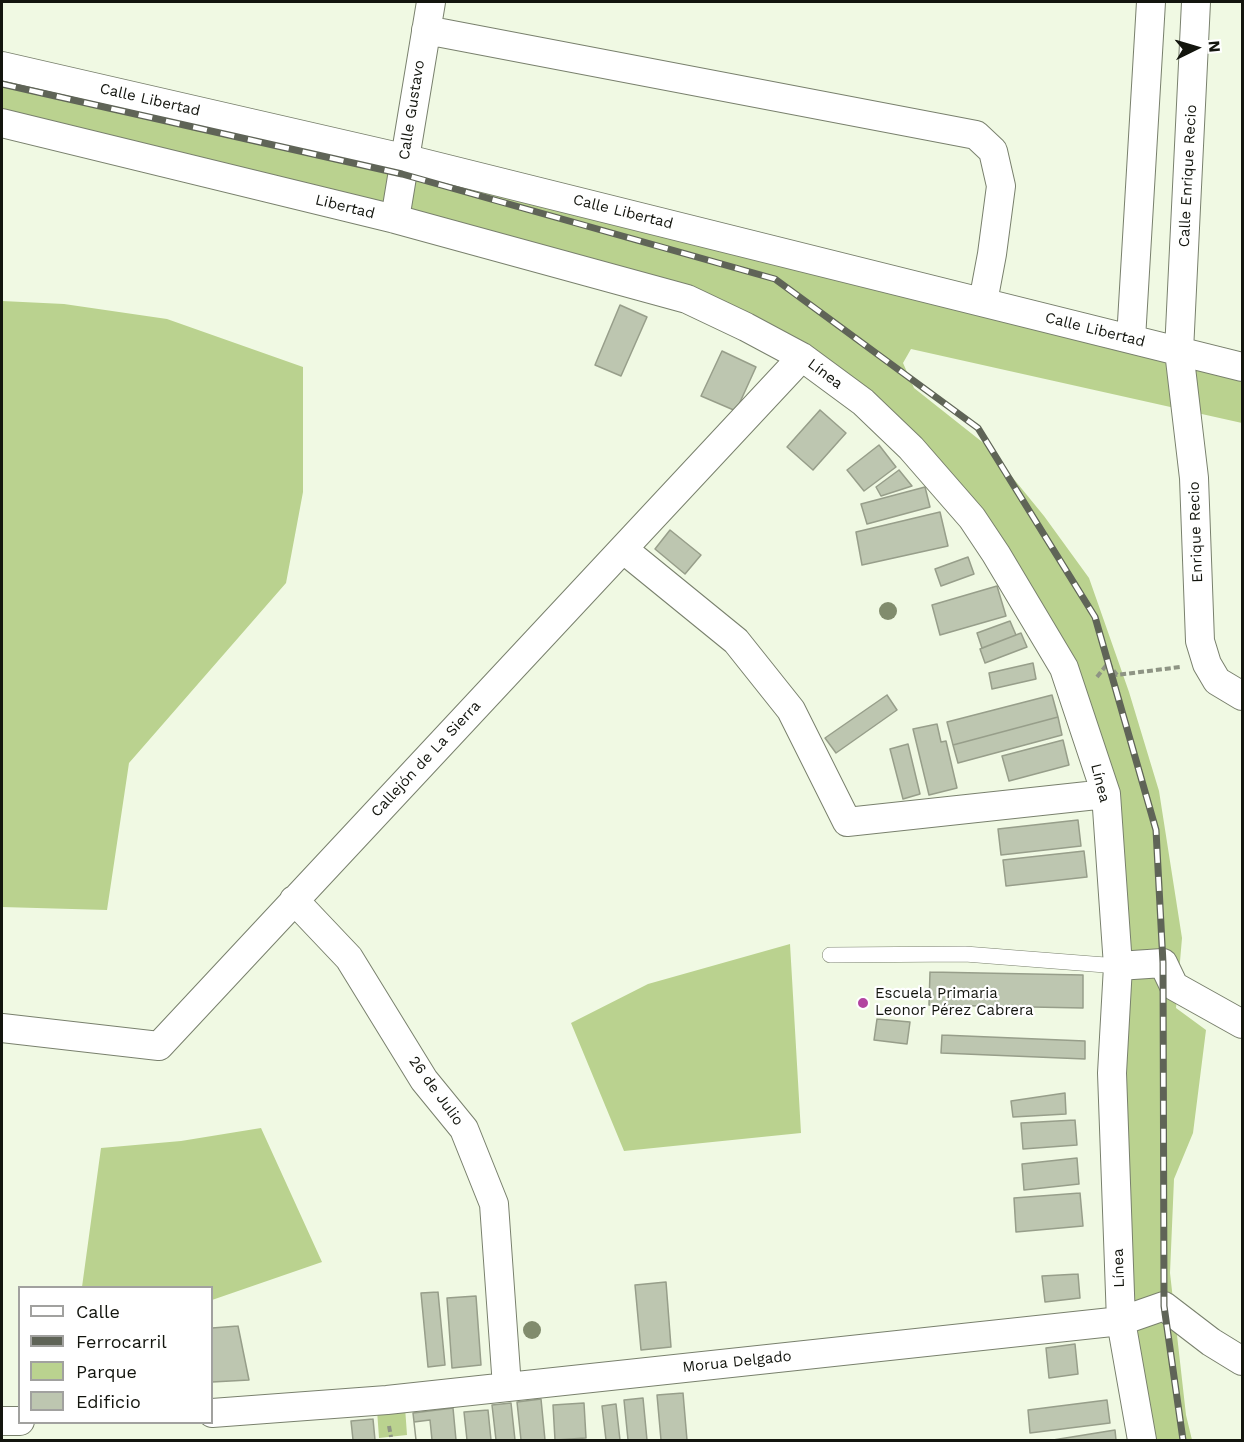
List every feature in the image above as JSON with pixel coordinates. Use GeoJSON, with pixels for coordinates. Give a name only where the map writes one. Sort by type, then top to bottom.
{"type":"FeatureCollection","features":[{"type":"Feature","properties":{"kind":"street","name":"Calle Gustavo"},"geometry":{"type":"LineString","coordinates":[[394,219],[431,2]]}},
{"type":"Feature","properties":{"kind":"street"},"geometry":{"type":"LineString","coordinates":[[1131,339],[1150,2]]}},
{"type":"Feature","properties":{"kind":"street","name":"Calle Enrique Recio"},"geometry":{"type":"LineString","coordinates":[[1179,351],[1196,2]]}},
{"type":"Feature","properties":{"kind":"street"},"geometry":{"type":"LineString","coordinates":[[426,30],[976,135],[993,151],[1001,186],[983,302]]}},
{"type":"Feature","properties":{"kind":"street","name":"Calle Libertad"},"geometry":{"type":"LineString","coordinates":[[2,66],[404,158],[1242,367]]}},
{"type":"Feature","properties":{"kind":"street","name":"Libertad"},"geometry":{"type":"LineString","coordinates":[[2,123],[394,219],[687,299]]}},
{"type":"Feature","properties":{"kind":"street","name":"Línea"},"geometry":{"type":"LineString","coordinates":[[687,299],[802,357],[863,402],[911,448],[972,518],[1064,668],[1106,794],[1118,966],[1112,1073],[1121,1321],[1142,1440]]}},
{"type":"Feature","properties":{"kind":"street","name":"Enrique Recio"},"geometry":{"type":"LineString","coordinates":[[1179,351],[1194,478],[1200,641],[1207,664],[1218,681],[1242,696]]}},
{"type":"Feature","properties":{"kind":"street","name":"Callejón de La Sierra"},"geometry":{"type":"LineString","coordinates":[[2,1028],[159,1046],[802,357]]}},
{"type":"Feature","properties":{"kind":"street"},"geometry":{"type":"LineString","coordinates":[[623,549],[736,641],[791,710],[848,822],[1106,794]]}},
{"type":"Feature","properties":{"kind":"street","name":"26 de Julio"},"geometry":{"type":"LineString","coordinates":[[294,900],[349,958],[424,1080],[464,1129],[494,1204],[507,1387]]}},
{"type":"Feature","properties":{"kind":"street"},"geometry":{"type":"LineString","coordinates":[[1118,966],[1163,963],[1174,986],[1242,1024]]}},
{"type":"Feature","properties":{"kind":"street","name":"Morua Delgado"},"geometry":{"type":"LineString","coordinates":[[213,1413],[387,1400],[1121,1321],[1164,1306],[1211,1342],[1242,1360]]}},
{"type":"Feature","properties":{"kind":"street"},"geometry":{"type":"LineString","coordinates":[[2,1421],[18,1421]]}},
{"type":"Feature","properties":{"kind":"lane"},"geometry":{"type":"LineString","coordinates":[[830,955],[965,954],[1118,966]]}},
{"type":"Feature","properties":{"kind":"path"},"geometry":{"type":"LineString","coordinates":[[1076,704],[1108,663],[1116,675],[1207,664]]}},
{"type":"Feature","properties":{"kind":"green space"},"geometry":{"type":"Polygon","coordinates":[[[2,66],[1242,367],[1242,423],[911,349],[903,363],[914,388],[986,445],[1044,516],[1089,578],[1129,692],[1159,791],[1182,938],[1176,1008],[1206,1030],[1193,1133],[1174,1179],[1170,1273],[1186,1415],[1192,1440],[1142,1440],[1106,794],[1064,668],[996,554],[863,402],[746,327],[2,123],[2,66]]]}},
{"type":"Feature","properties":{"kind":"green space"},"geometry":{"type":"Polygon","coordinates":[[[2,301],[64,304],[167,319],[303,367],[303,492],[286,583],[129,763],[107,910],[2,907],[2,301]]]}},
{"type":"Feature","properties":{"kind":"green space"},"geometry":{"type":"Polygon","coordinates":[[[790,944],[801,1133],[624,1151],[571,1023],[648,984],[790,944]]]}},
{"type":"Feature","properties":{"kind":"green space"},"geometry":{"type":"Polygon","coordinates":[[[261,1128],[322,1262],[213,1300],[213,1286],[82,1286],[101,1148],[181,1141],[261,1128]]]}},
{"type":"Feature","properties":{"kind":"green space"},"geometry":{"type":"Polygon","coordinates":[[[405,1407],[407,1435],[379,1438],[377,1410],[405,1407]]]}},
{"type":"Feature","properties":{"kind":"building"},"geometry":{"type":"Polygon","coordinates":[[[620,305],[647,317],[621,376],[595,365],[620,305]]]}},
{"type":"Feature","properties":{"kind":"building"},"geometry":{"type":"Polygon","coordinates":[[[722,351],[756,367],[736,411],[701,396],[722,351]]]}},
{"type":"Feature","properties":{"kind":"building"},"geometry":{"type":"Polygon","coordinates":[[[820,410],[846,433],[813,470],[787,447],[820,410]]]}},
{"type":"Feature","properties":{"kind":"building"},"geometry":{"type":"Polygon","coordinates":[[[879,445],[896,467],[864,491],[847,470],[879,445]]]}},
{"type":"Feature","properties":{"kind":"building"},"geometry":{"type":"Polygon","coordinates":[[[899,470],[912,486],[881,496],[876,487],[899,470]]]}},
{"type":"Feature","properties":{"kind":"building"},"geometry":{"type":"Polygon","coordinates":[[[925,487],[930,507],[867,524],[861,504],[925,487]]]}},
{"type":"Feature","properties":{"kind":"building"},"geometry":{"type":"Polygon","coordinates":[[[940,512],[948,546],[862,565],[856,532],[940,512]]]}},
{"type":"Feature","properties":{"kind":"building"},"geometry":{"type":"Polygon","coordinates":[[[670,530],[701,555],[685,574],[655,549],[670,530]]]}},
{"type":"Feature","properties":{"kind":"building"},"geometry":{"type":"Polygon","coordinates":[[[968,557],[974,574],[941,586],[935,569],[968,557]]]}},
{"type":"Feature","properties":{"kind":"building"},"geometry":{"type":"Polygon","coordinates":[[[997,586],[1006,616],[940,635],[932,605],[997,586]]]}},
{"type":"Feature","properties":{"kind":"building"},"geometry":{"type":"Polygon","coordinates":[[[1010,621],[1016,635],[982,648],[977,633],[1010,621]]]}},
{"type":"Feature","properties":{"kind":"building"},"geometry":{"type":"Polygon","coordinates":[[[1021,633],[1027,647],[985,663],[980,649],[1021,633]]]}},
{"type":"Feature","properties":{"kind":"building"},"geometry":{"type":"Polygon","coordinates":[[[1033,663],[1036,679],[992,689],[989,673],[1033,663]]]}},
{"type":"Feature","properties":{"kind":"building"},"geometry":{"type":"Polygon","coordinates":[[[887,695],[897,710],[836,753],[825,738],[887,695]]]}},
{"type":"Feature","properties":{"kind":"building"},"geometry":{"type":"Polygon","coordinates":[[[1052,695],[1058,717],[953,745],[947,722],[1052,695]]]}},
{"type":"Feature","properties":{"kind":"building"},"geometry":{"type":"Polygon","coordinates":[[[1058,717],[1062,735],[958,763],[953,745],[1058,717]]]}},
{"type":"Feature","properties":{"kind":"building"},"geometry":{"type":"Polygon","coordinates":[[[937,724],[941,742],[946,741],[957,788],[929,795],[913,729],[937,724]]]}},
{"type":"Feature","properties":{"kind":"building"},"geometry":{"type":"Polygon","coordinates":[[[1063,740],[1069,765],[1009,781],[1002,756],[1063,740]]]}},
{"type":"Feature","properties":{"kind":"building"},"geometry":{"type":"Polygon","coordinates":[[[908,744],[920,794],[903,799],[890,749],[908,744]]]}},
{"type":"Feature","properties":{"kind":"building"},"geometry":{"type":"Polygon","coordinates":[[[1078,820],[1081,846],[1001,855],[998,829],[1078,820]]]}},
{"type":"Feature","properties":{"kind":"building"},"geometry":{"type":"Polygon","coordinates":[[[1084,851],[1087,877],[1006,886],[1003,860],[1084,851]]]}},
{"type":"Feature","properties":{"kind":"building"},"geometry":{"type":"Polygon","coordinates":[[[930,972],[1083,975],[1083,1008],[929,1005],[930,972]]]}},
{"type":"Feature","properties":{"kind":"building"},"geometry":{"type":"Polygon","coordinates":[[[877,1019],[910,1022],[907,1044],[874,1040],[877,1019]]]}},
{"type":"Feature","properties":{"kind":"building"},"geometry":{"type":"Polygon","coordinates":[[[942,1035],[1085,1041],[1085,1059],[941,1053],[942,1035]]]}},
{"type":"Feature","properties":{"kind":"building"},"geometry":{"type":"Polygon","coordinates":[[[1065,1093],[1066,1114],[1013,1117],[1011,1101],[1065,1093]]]}},
{"type":"Feature","properties":{"kind":"building"},"geometry":{"type":"Polygon","coordinates":[[[1075,1120],[1077,1145],[1023,1149],[1021,1123],[1075,1120]]]}},
{"type":"Feature","properties":{"kind":"building"},"geometry":{"type":"Polygon","coordinates":[[[1077,1158],[1079,1184],[1024,1190],[1022,1164],[1077,1158]]]}},
{"type":"Feature","properties":{"kind":"building"},"geometry":{"type":"Polygon","coordinates":[[[1080,1193],[1083,1226],[1016,1232],[1014,1198],[1080,1193]]]}},
{"type":"Feature","properties":{"kind":"building"},"geometry":{"type":"Polygon","coordinates":[[[1078,1274],[1080,1298],[1045,1302],[1042,1276],[1078,1274]]]}},
{"type":"Feature","properties":{"kind":"building"},"geometry":{"type":"Polygon","coordinates":[[[666,1282],[671,1347],[641,1350],[635,1285],[666,1282]]]}},
{"type":"Feature","properties":{"kind":"building"},"geometry":{"type":"Polygon","coordinates":[[[438,1292],[445,1365],[428,1367],[421,1293],[438,1292]]]}},
{"type":"Feature","properties":{"kind":"building"},"geometry":{"type":"Polygon","coordinates":[[[476,1296],[481,1365],[452,1368],[447,1298],[476,1296]]]}},
{"type":"Feature","properties":{"kind":"building"},"geometry":{"type":"Polygon","coordinates":[[[238,1326],[249,1380],[213,1382],[213,1328],[238,1326]]]}},
{"type":"Feature","properties":{"kind":"building"},"geometry":{"type":"Polygon","coordinates":[[[1075,1344],[1078,1374],[1049,1378],[1046,1348],[1075,1344]]]}},
{"type":"Feature","properties":{"kind":"building"},"geometry":{"type":"Polygon","coordinates":[[[683,1393],[687,1440],[661,1440],[657,1395],[683,1393]]]}},
{"type":"Feature","properties":{"kind":"building"},"geometry":{"type":"Polygon","coordinates":[[[643,1398],[647,1440],[628,1440],[624,1400],[643,1398]]]}},
{"type":"Feature","properties":{"kind":"building"},"geometry":{"type":"Polygon","coordinates":[[[541,1399],[545,1440],[521,1440],[517,1402],[541,1399]]]}},
{"type":"Feature","properties":{"kind":"building"},"geometry":{"type":"Polygon","coordinates":[[[1107,1400],[1110,1423],[1030,1433],[1028,1410],[1107,1400]]]}},
{"type":"Feature","properties":{"kind":"building"},"geometry":{"type":"Polygon","coordinates":[[[511,1403],[515,1440],[496,1440],[492,1405],[511,1403]]]}},
{"type":"Feature","properties":{"kind":"building"},"geometry":{"type":"Polygon","coordinates":[[[584,1403],[586,1438],[555,1440],[553,1405],[584,1403]]]}},
{"type":"Feature","properties":{"kind":"building"},"geometry":{"type":"Polygon","coordinates":[[[616,1404],[620,1440],[606,1440],[602,1406],[616,1404]]]}},
{"type":"Feature","properties":{"kind":"building"},"geometry":{"type":"Polygon","coordinates":[[[453,1408],[456,1440],[416,1440],[413,1413],[453,1408]]]}},
{"type":"Feature","properties":{"kind":"building"},"geometry":{"type":"Polygon","coordinates":[[[488,1410],[491,1440],[467,1440],[464,1412],[488,1410]]]}},
{"type":"Feature","properties":{"kind":"building"},"geometry":{"type":"Polygon","coordinates":[[[373,1419],[375,1440],[353,1440],[351,1421],[373,1419]]]}},
{"type":"Feature","properties":{"kind":"building"},"geometry":{"type":"Polygon","coordinates":[[[430,1420],[432,1440],[416,1440],[414,1422],[430,1420]]]}},
{"type":"Feature","properties":{"kind":"building"},"geometry":{"type":"Polygon","coordinates":[[[1115,1430],[1116,1440],[1053,1440],[1115,1430]]]}},
{"type":"Feature","properties":{"kind":"railway"},"geometry":{"type":"LineString","coordinates":[[2,84],[402,174],[775,279],[978,428],[1095,617],[1156,830],[1163,963],[1164,1306],[1183,1440]]}},
{"type":"Feature","properties":{"kind":"place","name":"Escuela Primaria Leonor Pérez Cabrera"},"geometry":{"type":"Point","coordinates":[863,1003]}}]}
